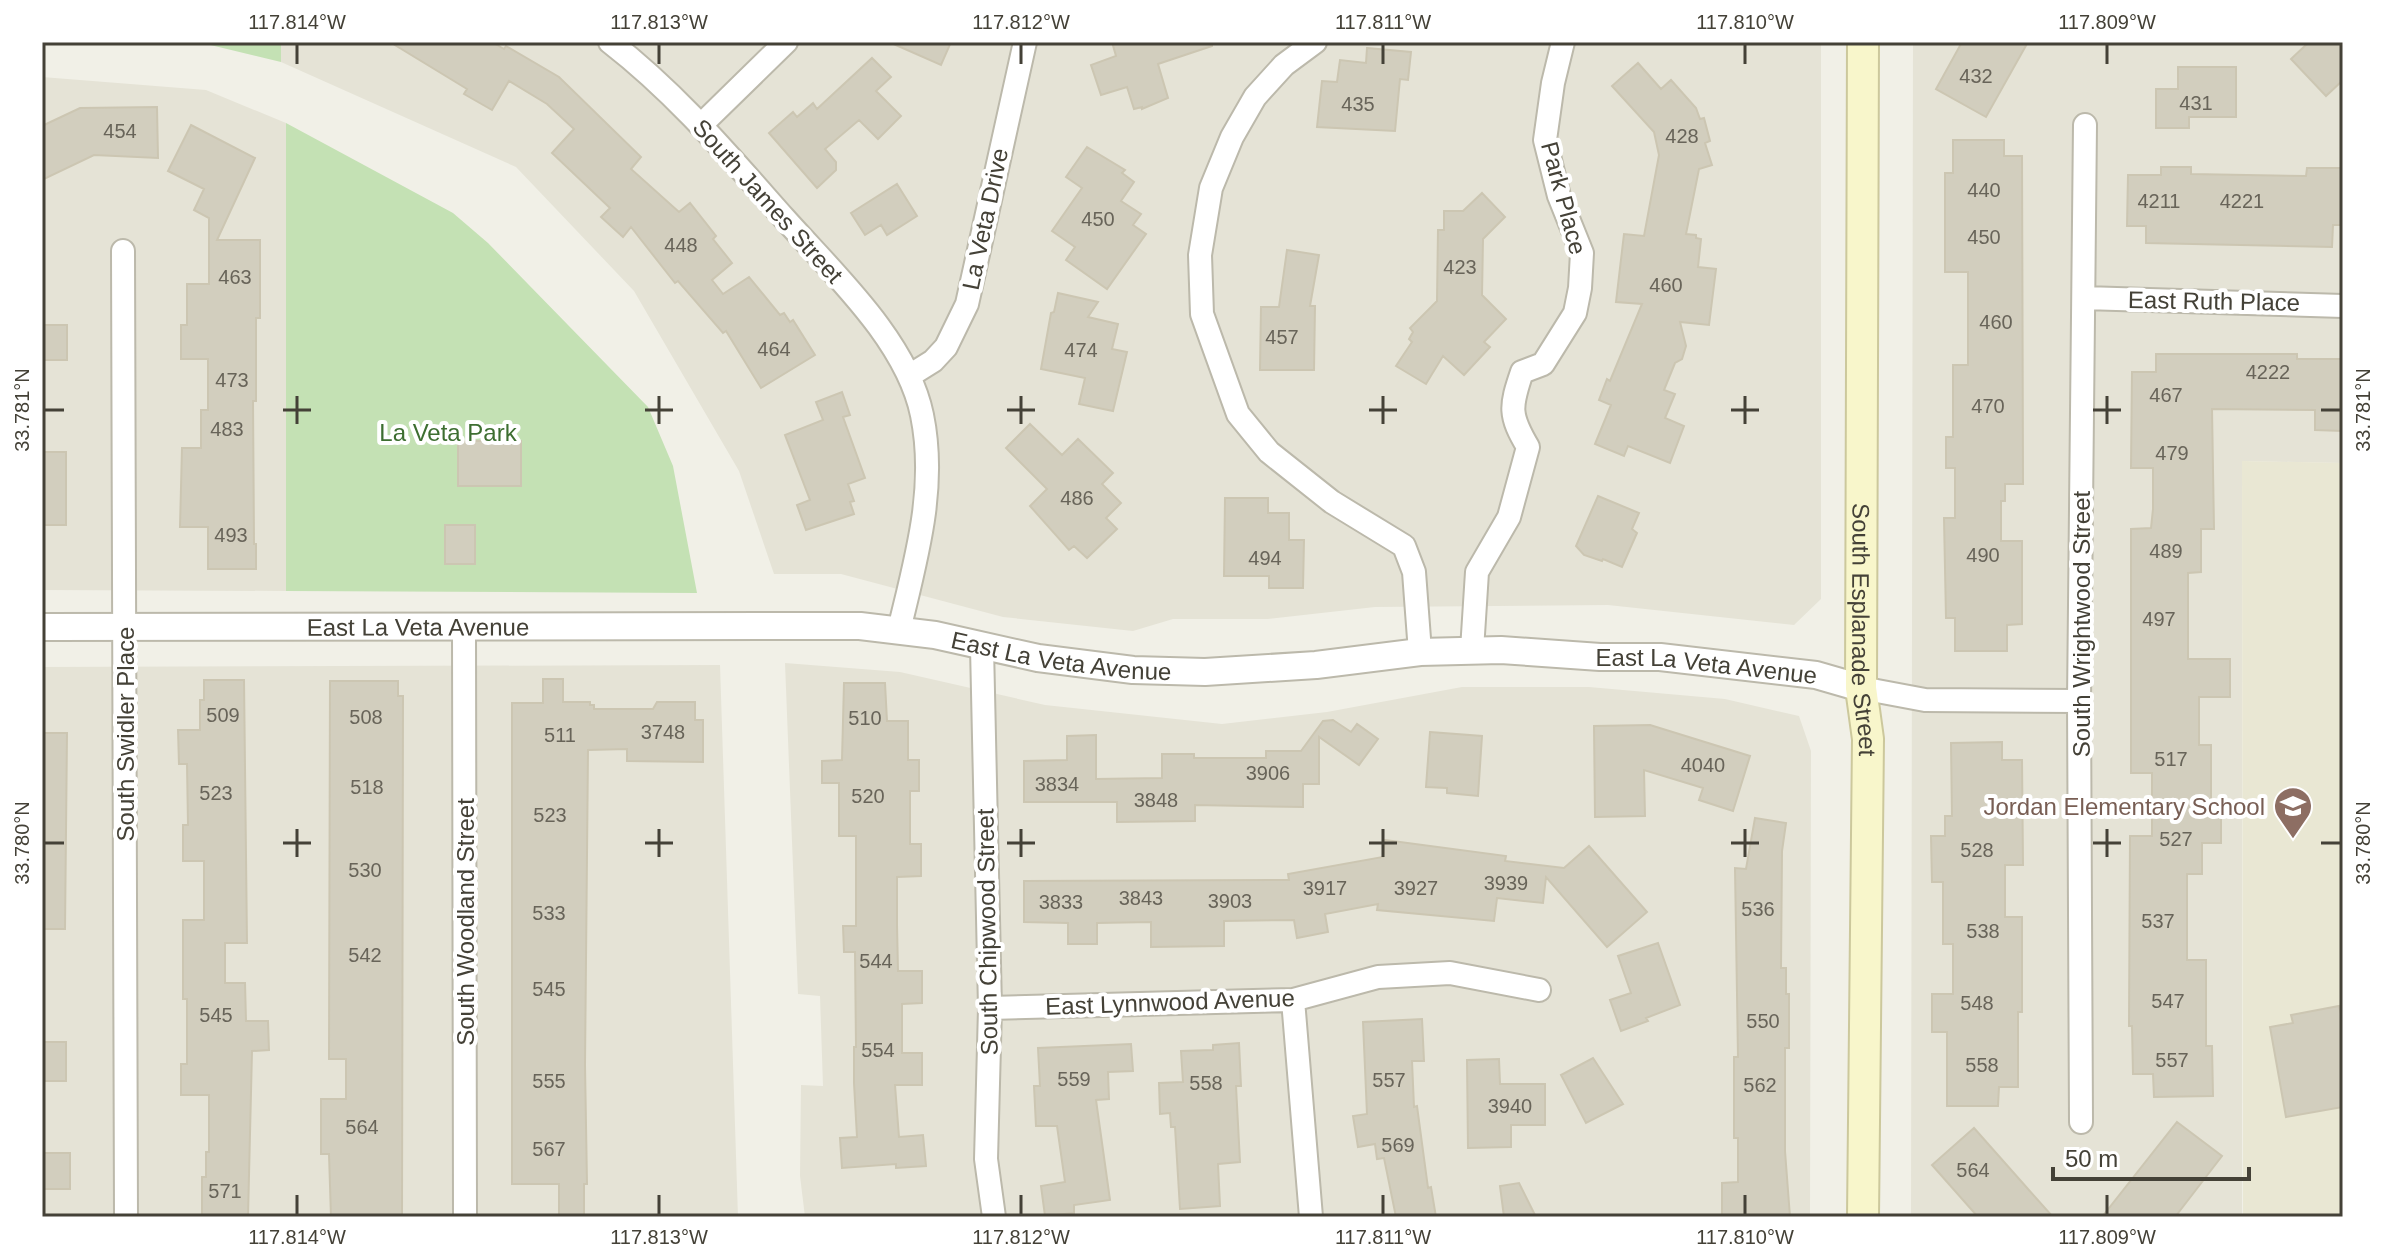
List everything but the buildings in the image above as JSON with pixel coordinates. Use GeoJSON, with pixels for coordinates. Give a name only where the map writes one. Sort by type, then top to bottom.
{"type":"FeatureCollection","features":[{"type":"Feature","properties":{"kind":"main road","name":"South Esplanade Street"},"geometry":{"type":"LineString","coordinates":[[1863,42],[1861,688],[1868,739],[1863,1217]]}},
{"type":"Feature","properties":{"kind":"street","name":"South James Street"},"geometry":{"type":"LineString","coordinates":[[610,42],[701,125],[859,302],[909,376],[922,412],[928,454],[926,512],[899,630]]}},
{"type":"Feature","properties":{"kind":"street"},"geometry":{"type":"LineString","coordinates":[[701,125],[786,42]]}},
{"type":"Feature","properties":{"kind":"street","name":"La Veta Drive"},"geometry":{"type":"LineString","coordinates":[[909,376],[933,361],[946,347],[967,304],[1025,42]]}},
{"type":"Feature","properties":{"kind":"street"},"geometry":{"type":"LineString","coordinates":[[1315,42],[1284,65],[1255,97],[1232,137],[1211,188],[1202,241],[1202,314],[1238,414],[1269,452],[1332,502],[1404,546],[1414,572],[1420,652]]}},
{"type":"Feature","properties":{"kind":"street","name":"Park Place"},"geometry":{"type":"LineString","coordinates":[[1472,650],[1477,572],[1509,517],[1528,447],[1514,424],[1513,400],[1522,372],[1543,364],[1575,313],[1580,288],[1582,253],[1559,196],[1545,140],[1553,83],[1563,42]]}},
{"type":"Feature","properties":{"kind":"street","name":"South Wrightwood Street"},"geometry":{"type":"LineString","coordinates":[[2081,1122],[2079,701],[2085,125]]}},
{"type":"Feature","properties":{"kind":"street","name":"South Swidler Place"},"geometry":{"type":"LineString","coordinates":[[123,251],[126,1217]]}},
{"type":"Feature","properties":{"kind":"street","name":"East Ruth Place"},"geometry":{"type":"LineString","coordinates":[[2084,298],[2343,306]]}},
{"type":"Feature","properties":{"kind":"street","name":"East La Veta Avenue"},"geometry":{"type":"LineString","coordinates":[[42,627],[464,628],[755,624],[899,630],[1038,658],[1133,670],[1205,672],[1472,650],[1660,657],[1816,675],[1861,688],[1925,700],[2079,701]]}},
{"type":"Feature","properties":{"kind":"street","name":"South Woodland Street"},"geometry":{"type":"LineString","coordinates":[[464,628],[465,1217]]}},
{"type":"Feature","properties":{"kind":"street","name":"South Chipwood Street"},"geometry":{"type":"LineString","coordinates":[[982,647],[990,1008],[986,1159],[994,1217]]}},
{"type":"Feature","properties":{"kind":"street","name":"East Lynnwood Avenue"},"geometry":{"type":"LineString","coordinates":[[990,1008],[1293,1000],[1378,977],[1450,973],[1539,990]]}},
{"type":"Feature","properties":{"kind":"street"},"geometry":{"type":"LineString","coordinates":[[1293,1000],[1311,1217]]}},
{"type":"Feature","properties":{"kind":"shaded area"},"geometry":{"type":"Polygon","coordinates":[[[281,42],[1821,42],[1821,599],[1794,625],[1608,605],[1375,607],[1268,619],[1173,619],[1133,631],[1003,617],[841,574],[774,574],[739,471],[634,291],[516,167],[281,62],[281,42]]]}},
{"type":"Feature","properties":{"kind":"shaded area"},"geometry":{"type":"Polygon","coordinates":[[[1913,42],[2343,42],[2343,463],[2242,461],[2242,1217],[1911,1217],[1913,42]]]}},
{"type":"Feature","properties":{"kind":"shaded area"},"geometry":{"type":"Polygon","coordinates":[[[42,77],[206,90],[286,123],[286,591],[42,590],[42,77]]]}},
{"type":"Feature","properties":{"kind":"shaded area","name":"Jordan Elementary School"},"geometry":{"type":"Polygon","coordinates":[[[2242,461],[2343,463],[2343,1217],[2243,1217],[2242,461]]]}},
{"type":"Feature","properties":{"kind":"shaded area"},"geometry":{"type":"Polygon","coordinates":[[[785,663],[900,672],[1045,705],[1222,724],[1327,712],[1462,687],[1589,687],[1725,699],[1799,716],[1811,751],[1810,1217],[805,1217],[800,1176],[801,1085],[823,1086],[820,996],[798,994],[785,663]]]}},
{"type":"Feature","properties":{"kind":"shaded area"},"geometry":{"type":"Polygon","coordinates":[[[720,665],[738,1217],[42,1217],[42,667],[720,665]]]}},
{"type":"Feature","properties":{"kind":"green space"},"geometry":{"type":"Polygon","coordinates":[[[198,42],[281,42],[281,62],[198,42]]]}},
{"type":"Feature","properties":{"kind":"green space","name":"La Veta Park"},"geometry":{"type":"Polygon","coordinates":[[[286,123],[453,213],[488,243],[648,407],[673,466],[697,593],[286,591],[286,123]]]}},
{"type":"Feature","properties":{"kind":"place","name":"Jordan Elementary School"},"geometry":{"type":"Point","coordinates":[2293,840]}}]}
